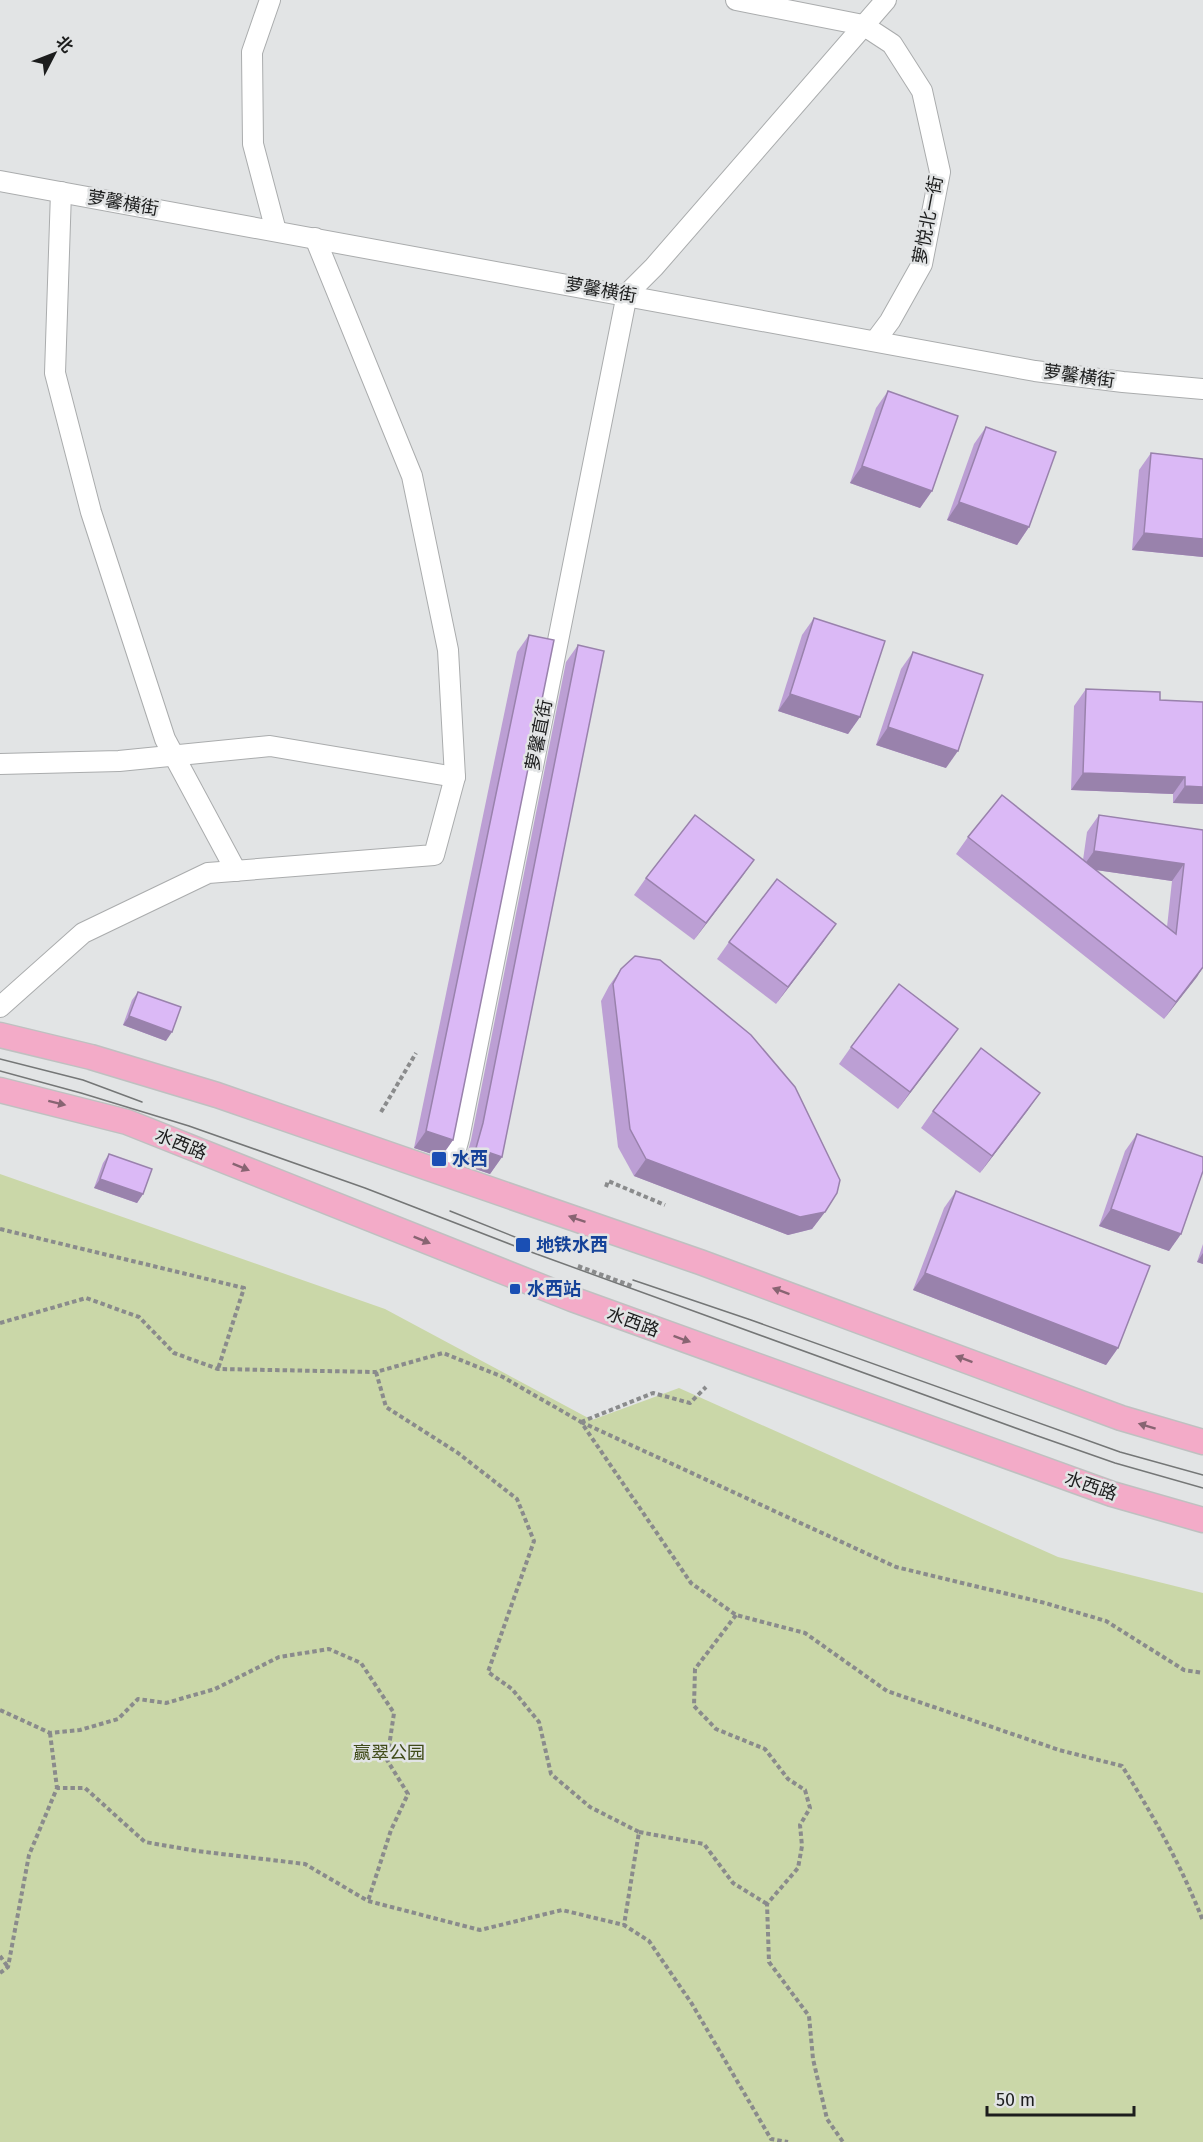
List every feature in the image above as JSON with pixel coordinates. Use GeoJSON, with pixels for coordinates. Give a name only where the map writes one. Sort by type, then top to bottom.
{"type":"FeatureCollection","features":[{"type":"Feature","properties":{"kind":"main road"},"geometry":{"type":"LineString","coordinates":[[0,1035],[44,1044],[144,1072],[449,1175],[711,1266],[1121,1418],[1203,1442]]}},
{"type":"Feature","properties":{"kind":"main road","name":"水西路"},"geometry":{"type":"LineString","coordinates":[[0,1090],[127,1122],[572,1299],[1112,1494],[1203,1520]]}},
{"type":"Feature","properties":{"kind":"street"},"geometry":{"type":"LineString","coordinates":[[270,0],[252,52],[252,144],[276,231]]}},
{"type":"Feature","properties":{"kind":"street","name":"萝悦北一街"},"geometry":{"type":"LineString","coordinates":[[736,0],[863,25],[892,44],[921,91],[940,172],[922,264],[890,321],[875,341]]}},
{"type":"Feature","properties":{"kind":"street"},"geometry":{"type":"LineString","coordinates":[[627,294],[662,258],[886,0]]}},
{"type":"Feature","properties":{"kind":"street","name":"萝馨横街"},"geometry":{"type":"LineString","coordinates":[[0,181],[1078,377],[1203,389]]}},
{"type":"Feature","properties":{"kind":"street"},"geometry":{"type":"LineString","coordinates":[[61,192],[55,373],[90,512],[165,739],[236,871]]}},
{"type":"Feature","properties":{"kind":"street"},"geometry":{"type":"LineString","coordinates":[[0,1006],[83,933],[208,873],[434,855],[455,777],[448,650],[411,476],[315,238]]}},
{"type":"Feature","properties":{"kind":"street","name":"萝馨直街"},"geometry":{"type":"LineString","coordinates":[[449,1175],[459,1138],[627,294]]}},
{"type":"Feature","properties":{"kind":"street"},"geometry":{"type":"LineString","coordinates":[[0,764],[119,761],[270,746],[455,777]]}},
{"type":"Feature","properties":{"kind":"path"},"geometry":{"type":"LineString","coordinates":[[381,1112],[416,1053]]}},
{"type":"Feature","properties":{"kind":"path"},"geometry":{"type":"LineString","coordinates":[[606,1187],[608,1181],[665,1205]]}},
{"type":"Feature","properties":{"kind":"path"},"geometry":{"type":"LineString","coordinates":[[0,1229],[244,1288],[218,1369]]}},
{"type":"Feature","properties":{"kind":"path"},"geometry":{"type":"LineString","coordinates":[[578,1266],[632,1286]]}},
{"type":"Feature","properties":{"kind":"path"},"geometry":{"type":"LineString","coordinates":[[0,1323],[86,1298],[139,1317],[174,1353],[218,1369],[376,1372],[443,1353],[503,1377],[581,1422],[896,1567],[1045,1603],[1106,1621],[1185,1670],[1203,1673]]}},
{"type":"Feature","properties":{"kind":"path"},"geometry":{"type":"LineString","coordinates":[[376,1372],[386,1407],[458,1453],[517,1499],[534,1540],[488,1672],[512,1689],[538,1722],[551,1774],[590,1807],[639,1832],[704,1844],[733,1883],[767,1904]]}},
{"type":"Feature","properties":{"kind":"path"},"geometry":{"type":"LineString","coordinates":[[581,1422],[653,1392],[690,1402],[706,1387]]}},
{"type":"Feature","properties":{"kind":"path"},"geometry":{"type":"LineString","coordinates":[[581,1422],[690,1583],[736,1615],[806,1633],[888,1691],[1059,1750],[1122,1766],[1148,1806],[1194,1897],[1203,1921]]}},
{"type":"Feature","properties":{"kind":"path"},"geometry":{"type":"LineString","coordinates":[[736,1615],[695,1669],[694,1706],[716,1729],[765,1749],[788,1779],[805,1790],[810,1808],[800,1825],[802,1846],[798,1868],[767,1904],[769,1962],[809,2016],[813,2059],[827,2119],[843,2142]]}},
{"type":"Feature","properties":{"kind":"path"},"geometry":{"type":"LineString","coordinates":[[0,1710],[50,1733],[80,1730],[118,1719],[138,1699],[166,1703],[215,1689],[279,1657],[329,1649],[361,1663],[394,1713],[387,1760],[408,1794],[391,1830],[368,1901]]}},
{"type":"Feature","properties":{"kind":"path"},"geometry":{"type":"LineString","coordinates":[[0,1973],[8,1967],[29,1855],[57,1788],[50,1733]]}},
{"type":"Feature","properties":{"kind":"path"},"geometry":{"type":"LineString","coordinates":[[57,1788],[85,1788],[145,1842],[197,1851],[305,1864],[368,1901],[480,1930],[562,1911],[624,1925],[650,1941],[692,2004],[772,2140],[788,2142]]}},
{"type":"Feature","properties":{"kind":"path"},"geometry":{"type":"LineString","coordinates":[[624,1925],[639,1832]]}},
{"type":"Feature","properties":{"kind":"path"},"geometry":{"type":"LineString","coordinates":[[0,1956],[8,1967]]}},
{"type":"Feature","properties":{"kind":"green space","name":"赢翠公园"},"geometry":{"type":"Polygon","coordinates":[[[0,1174],[385,1309],[592,1420],[679,1388],[1058,1557],[1203,1593],[1203,2142],[0,2142],[0,1174]]]}},
{"type":"Feature","properties":{"kind":"building"},"geometry":{"type":"Polygon","coordinates":[[[888,391],[958,416],[932,491],[862,466],[888,391]]]}},
{"type":"Feature","properties":{"kind":"building"},"geometry":{"type":"Polygon","coordinates":[[[986,427],[1056,452],[1029,527],[959,502],[986,427]]]}},
{"type":"Feature","properties":{"kind":"building"},"geometry":{"type":"Polygon","coordinates":[[[1151,453],[1203,459],[1203,539],[1144,533],[1151,453]]]}},
{"type":"Feature","properties":{"kind":"building"},"geometry":{"type":"Polygon","coordinates":[[[814,618],[885,641],[860,717],[790,694],[814,618]]]}},
{"type":"Feature","properties":{"kind":"building"},"geometry":{"type":"Polygon","coordinates":[[[529,635],[554,640],[453,1140],[426,1131],[529,635]]]}},
{"type":"Feature","properties":{"kind":"building"},"geometry":{"type":"Polygon","coordinates":[[[578,645],[604,651],[502,1157],[476,1148],[483,1123],[578,645]]]}},
{"type":"Feature","properties":{"kind":"building"},"geometry":{"type":"Polygon","coordinates":[[[913,652],[983,675],[958,751],[888,727],[913,652]]]}},
{"type":"Feature","properties":{"kind":"building"},"geometry":{"type":"Polygon","coordinates":[[[1086,689],[1160,692],[1160,700],[1203,702],[1203,787],[1185,786],[1185,777],[1083,773],[1086,689]]]}},
{"type":"Feature","properties":{"kind":"building"},"geometry":{"type":"Polygon","coordinates":[[[1002,795],[1176,934],[1184,864],[1094,851],[1099,815],[1203,830],[1203,967],[1176,1002],[968,837],[1002,795]]]}},
{"type":"Feature","properties":{"kind":"building"},"geometry":{"type":"Polygon","coordinates":[[[695,815],[754,860],[706,923],[646,878],[695,815]]]}},
{"type":"Feature","properties":{"kind":"building"},"geometry":{"type":"Polygon","coordinates":[[[777,879],[836,924],[788,987],[729,942],[777,879]]]}},
{"type":"Feature","properties":{"kind":"building"},"geometry":{"type":"Polygon","coordinates":[[[635,956],[660,960],[751,1035],[795,1087],[840,1180],[837,1193],[825,1212],[800,1217],[646,1159],[630,1129],[613,984],[621,969],[635,956]]]}},
{"type":"Feature","properties":{"kind":"building"},"geometry":{"type":"Polygon","coordinates":[[[899,984],[958,1029],[910,1092],[851,1047],[899,984]]]}},
{"type":"Feature","properties":{"kind":"building"},"geometry":{"type":"Polygon","coordinates":[[[138,992],[181,1007],[172,1032],[129,1016],[138,992]]]}},
{"type":"Feature","properties":{"kind":"building"},"geometry":{"type":"Polygon","coordinates":[[[981,1048],[1040,1093],[992,1156],[933,1111],[981,1048]]]}},
{"type":"Feature","properties":{"kind":"building"},"geometry":{"type":"Polygon","coordinates":[[[1137,1134],[1203,1157],[1203,1171],[1181,1234],[1111,1209],[1137,1134]]]}},
{"type":"Feature","properties":{"kind":"building"},"geometry":{"type":"Polygon","coordinates":[[[109,1154],[152,1169],[143,1194],[100,1179],[109,1154]]]}},
{"type":"Feature","properties":{"kind":"building"},"geometry":{"type":"Polygon","coordinates":[[[956,1191],[1150,1266],[1118,1348],[925,1273],[956,1191]]]}},
{"type":"Feature","properties":{"kind":"tram line"},"geometry":{"type":"LineString","coordinates":[[0,1059],[83,1080],[142,1102]]}},
{"type":"Feature","properties":{"kind":"tram line"},"geometry":{"type":"LineString","coordinates":[[0,1071],[189,1126],[365,1188],[520,1248],[1035,1435],[1115,1463],[1203,1488]]}},
{"type":"Feature","properties":{"kind":"tram line"},"geometry":{"type":"LineString","coordinates":[[450,1211],[520,1239]]}},
{"type":"Feature","properties":{"kind":"tram line"},"geometry":{"type":"LineString","coordinates":[[633,1280],[1120,1452],[1203,1475]]}},
{"type":"Feature","properties":{"kind":"place","name":"水西"},"geometry":{"type":"Point","coordinates":[439,1159]}},
{"type":"Feature","properties":{"kind":"place","name":"地铁水西"},"geometry":{"type":"Point","coordinates":[523,1245]}},
{"type":"Feature","properties":{"kind":"place","name":"水西站"},"geometry":{"type":"Point","coordinates":[515,1289]}}]}
